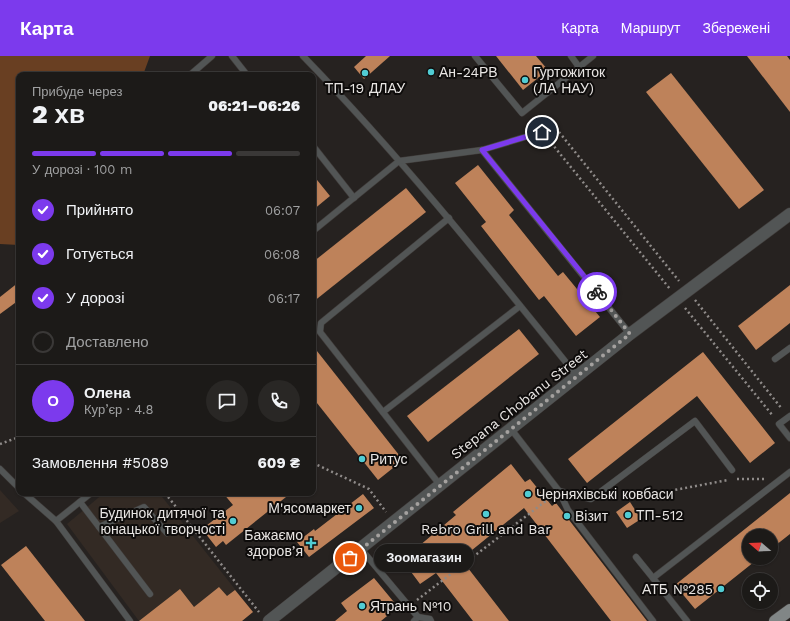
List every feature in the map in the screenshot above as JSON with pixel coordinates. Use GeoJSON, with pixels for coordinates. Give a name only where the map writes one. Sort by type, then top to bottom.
{"type":"FeatureCollection","features":[{"type":"Feature","properties":{"kind":"main road"},"geometry":{"type":"LineString","coordinates":[[775,621],[790,610]]}},
{"type":"Feature","properties":{"kind":"street","name":"Stepana Chobanu Street"},"geometry":{"type":"LineString","coordinates":[[265,618],[361,549],[630,334],[790,214]]}},
{"type":"Feature","properties":{"kind":"lane"},"geometry":{"type":"LineString","coordinates":[[193,72],[212,56]]}},
{"type":"Feature","properties":{"kind":"lane"},"geometry":{"type":"LineString","coordinates":[[232,56],[245,72]]}},
{"type":"Feature","properties":{"kind":"lane"},"geometry":{"type":"LineString","coordinates":[[303,56],[359,114],[449,218],[577,376]]}},
{"type":"Feature","properties":{"kind":"lane"},"geometry":{"type":"LineString","coordinates":[[474,56],[522,113],[593,56]]}},
{"type":"Feature","properties":{"kind":"lane"},"geometry":{"type":"LineString","coordinates":[[571,56],[579,67]]}},
{"type":"Feature","properties":{"kind":"lane"},"geometry":{"type":"LineString","coordinates":[[316,229],[399,161],[482,150],[542,132],[552,124]]}},
{"type":"Feature","properties":{"kind":"lane"},"geometry":{"type":"LineString","coordinates":[[316,150],[354,198]]}},
{"type":"Feature","properties":{"kind":"lane"},"geometry":{"type":"LineString","coordinates":[[482,150],[630,334]]}},
{"type":"Feature","properties":{"kind":"lane"},"geometry":{"type":"LineString","coordinates":[[440,485],[320,332],[321,323],[449,218]]}},
{"type":"Feature","properties":{"kind":"lane"},"geometry":{"type":"LineString","coordinates":[[383,412],[520,306]]}},
{"type":"Feature","properties":{"kind":"lane"},"geometry":{"type":"LineString","coordinates":[[775,359],[790,348]]}},
{"type":"Feature","properties":{"kind":"lane"},"geometry":{"type":"LineString","coordinates":[[789,416],[779,424],[790,438]]}},
{"type":"Feature","properties":{"kind":"lane"},"geometry":{"type":"LineString","coordinates":[[559,491],[591,499],[695,421],[732,470]]}},
{"type":"Feature","properties":{"kind":"lane"},"geometry":{"type":"LineString","coordinates":[[511,429],[559,491],[568,510],[653,621]]}},
{"type":"Feature","properties":{"kind":"lane"},"geometry":{"type":"LineString","coordinates":[[0,469],[16,485]]}},
{"type":"Feature","properties":{"kind":"lane"},"geometry":{"type":"LineString","coordinates":[[653,578],[790,472]]}},
{"type":"Feature","properties":{"kind":"lane"},"geometry":{"type":"LineString","coordinates":[[27,496],[56,521],[130,621]]}},
{"type":"Feature","properties":{"kind":"lane"},"geometry":{"type":"LineString","coordinates":[[56,521],[87,496]]}},
{"type":"Feature","properties":{"kind":"lane"},"geometry":{"type":"LineString","coordinates":[[80,502],[150,594]]}},
{"type":"Feature","properties":{"kind":"lane"},"geometry":{"type":"LineString","coordinates":[[99,527],[144,507],[167,533]]}},
{"type":"Feature","properties":{"kind":"lane"},"geometry":{"type":"LineString","coordinates":[[361,549],[409,606],[416,619],[430,619],[431,621]]}},
{"type":"Feature","properties":{"kind":"lane"},"geometry":{"type":"LineString","coordinates":[[636,557],[687,621]]}},
{"type":"Feature","properties":{"kind":"path"},"geometry":{"type":"LineString","coordinates":[[552,124],[779,424]]}},
{"type":"Feature","properties":{"kind":"path"},"geometry":{"type":"LineString","coordinates":[[542,132],[682,295],[789,416]]}},
{"type":"Feature","properties":{"kind":"path"},"geometry":{"type":"LineString","coordinates":[[0,444],[16,438]]}},
{"type":"Feature","properties":{"kind":"path"},"geometry":{"type":"LineString","coordinates":[[316,464],[369,489],[394,522]]}},
{"type":"Feature","properties":{"kind":"path"},"geometry":{"type":"LineString","coordinates":[[591,499],[637,497],[721,481],[751,478],[781,480]]}},
{"type":"Feature","properties":{"kind":"path"},"geometry":{"type":"LineString","coordinates":[[409,606],[559,491]]}},
{"type":"Feature","properties":{"kind":"path"},"geometry":{"type":"LineString","coordinates":[[167,496],[265,618]]}},
{"type":"Feature","properties":{"kind":"shaded area"},"geometry":{"type":"Polygon","coordinates":[[[0,56],[150,56],[144,72],[16,72],[16,245],[0,244],[0,56]]]}},
{"type":"Feature","properties":{"kind":"shaded area"},"geometry":{"type":"Polygon","coordinates":[[[0,490],[19,511],[0,523],[0,490]]]}},
{"type":"Feature","properties":{"kind":"shaded area"},"geometry":{"type":"Polygon","coordinates":[[[100,496],[161,496],[253,612],[242,621],[139,621],[67,524],[100,496]]]}},
{"type":"Feature","properties":{"kind":"building","name":"ТП-19 ДЛАУ"},"geometry":{"type":"Polygon","coordinates":[[[366,56],[390,56],[364,79],[354,67],[366,56]]]}},
{"type":"Feature","properties":{"kind":"building","name":"Гуртожиток (ЛА НАУ)"},"geometry":{"type":"Polygon","coordinates":[[[496,56],[536,56],[548,70],[523,90],[496,56]]]}},
{"type":"Feature","properties":{"kind":"building"},"geometry":{"type":"Polygon","coordinates":[[[747,56],[787,56],[790,60],[790,112],[747,56]]]}},
{"type":"Feature","properties":{"kind":"building"},"geometry":{"type":"Polygon","coordinates":[[[671,73],[764,190],[739,209],[646,92],[671,73]]]}},
{"type":"Feature","properties":{"kind":"building"},"geometry":{"type":"Polygon","coordinates":[[[478,165],[514,210],[509,215],[558,276],[563,272],[600,317],[576,336],[544,296],[539,300],[481,226],[486,222],[455,183],[478,165]]]}},
{"type":"Feature","properties":{"kind":"building"},"geometry":{"type":"Polygon","coordinates":[[[316,179],[330,196],[316,208],[316,179]]]}},
{"type":"Feature","properties":{"kind":"building"},"geometry":{"type":"Polygon","coordinates":[[[406,188],[426,212],[316,300],[316,260],[406,188]]]}},
{"type":"Feature","properties":{"kind":"building"},"geometry":{"type":"Polygon","coordinates":[[[16,284],[16,302],[0,314],[0,297],[16,284]]]}},
{"type":"Feature","properties":{"kind":"building"},"geometry":{"type":"Polygon","coordinates":[[[790,285],[790,323],[756,350],[738,326],[790,285]]]}},
{"type":"Feature","properties":{"kind":"building"},"geometry":{"type":"Polygon","coordinates":[[[519,329],[539,354],[428,442],[407,416],[519,329]]]}},
{"type":"Feature","properties":{"kind":"building"},"geometry":{"type":"Polygon","coordinates":[[[316,350],[403,460],[378,480],[316,402],[316,350]]]}},
{"type":"Feature","properties":{"kind":"building"},"geometry":{"type":"Polygon","coordinates":[[[703,352],[775,443],[750,463],[697,396],[587,483],[568,459],[703,352]]]}},
{"type":"Feature","properties":{"kind":"building"},"geometry":{"type":"Polygon","coordinates":[[[511,464],[525,482],[530,479],[552,506],[556,503],[647,621],[611,621],[524,508],[461,559],[509,621],[473,621],[436,573],[420,584],[400,557],[418,543],[419,546],[456,515],[453,512],[511,464]]]}},
{"type":"Feature","properties":{"kind":"building"},"geometry":{"type":"Polygon","coordinates":[[[790,493],[790,534],[778,543],[778,529],[745,529],[790,493]]]}},
{"type":"Feature","properties":{"kind":"building"},"geometry":{"type":"Polygon","coordinates":[[[363,494],[374,508],[309,557],[297,542],[314,529],[315,531],[363,494]]]}},
{"type":"Feature","properties":{"kind":"building","name":"Будинок дитячої та юнацької творчості"},"geometry":{"type":"Polygon","coordinates":[[[226,496],[287,496],[226,545],[223,541],[216,547],[202,529],[233,505],[226,496]]]}},
{"type":"Feature","properties":{"kind":"building","name":"ТП-512"},"geometry":{"type":"Polygon","coordinates":[[[630,502],[641,519],[627,528],[616,512],[630,502]]]}},
{"type":"Feature","properties":{"kind":"building"},"geometry":{"type":"Polygon","coordinates":[[[742,531],[742,565],[750,565],[695,609],[675,585],[742,531]]]}},
{"type":"Feature","properties":{"kind":"building"},"geometry":{"type":"Polygon","coordinates":[[[26,546],[85,621],[45,621],[1,565],[26,546]]]}},
{"type":"Feature","properties":{"kind":"building"},"geometry":{"type":"Polygon","coordinates":[[[374,578],[398,607],[381,621],[335,621],[347,611],[341,603],[374,578]]]}},
{"type":"Feature","properties":{"kind":"building"},"geometry":{"type":"Polygon","coordinates":[[[219,587],[227,596],[235,590],[253,612],[242,621],[139,621],[180,589],[194,607],[219,587]]]}},
{"type":"Feature","properties":{"kind":"way so far"},"geometry":{"type":"LineString","coordinates":[[350,558],[630,334],[597,292]]}},
{"type":"Feature","properties":{"kind":"place","name":"Ан-24РВ"},"geometry":{"type":"Point","coordinates":[431,72]}},
{"type":"Feature","properties":{"kind":"place","name":"ТП-19 ДЛАУ"},"geometry":{"type":"Point","coordinates":[365,73]}},
{"type":"Feature","properties":{"kind":"place","name":"Гуртожиток (ЛА НАУ)"},"geometry":{"type":"Point","coordinates":[525,80]}},
{"type":"Feature","properties":{"kind":"place","name":"Ритус"},"geometry":{"type":"Point","coordinates":[362,459]}},
{"type":"Feature","properties":{"kind":"place","name":"Черняхівські ковбаси"},"geometry":{"type":"Point","coordinates":[528,494]}},
{"type":"Feature","properties":{"kind":"place","name":"М'ясомаркет"},"geometry":{"type":"Point","coordinates":[359,508]}},
{"type":"Feature","properties":{"kind":"place","name":"Rebro Grill and Bar"},"geometry":{"type":"Point","coordinates":[486,514]}},
{"type":"Feature","properties":{"kind":"place","name":"ТП-512"},"geometry":{"type":"Point","coordinates":[628,515]}},
{"type":"Feature","properties":{"kind":"place","name":"Візит"},"geometry":{"type":"Point","coordinates":[567,516]}},
{"type":"Feature","properties":{"kind":"place","name":"Будинок дитячої та юнацької творчості"},"geometry":{"type":"Point","coordinates":[233,521]}},
{"type":"Feature","properties":{"kind":"place","name":"Бажаємо здоров’я"},"geometry":{"type":"Point","coordinates":[311,543]}},
{"type":"Feature","properties":{"kind":"place","name":"Зоомагазин"},"geometry":{"type":"Point","coordinates":[350,558]}},
{"type":"Feature","properties":{"kind":"place","name":"АТБ №285"},"geometry":{"type":"Point","coordinates":[721,589]}},
{"type":"Feature","properties":{"kind":"place","name":"Ятрань №10"},"geometry":{"type":"Point","coordinates":[362,606]}},
{"type":"Feature","properties":{"kind":"route"},"geometry":{"type":"LineString","coordinates":[[542,132],[482,150],[597,292]]}}]}
